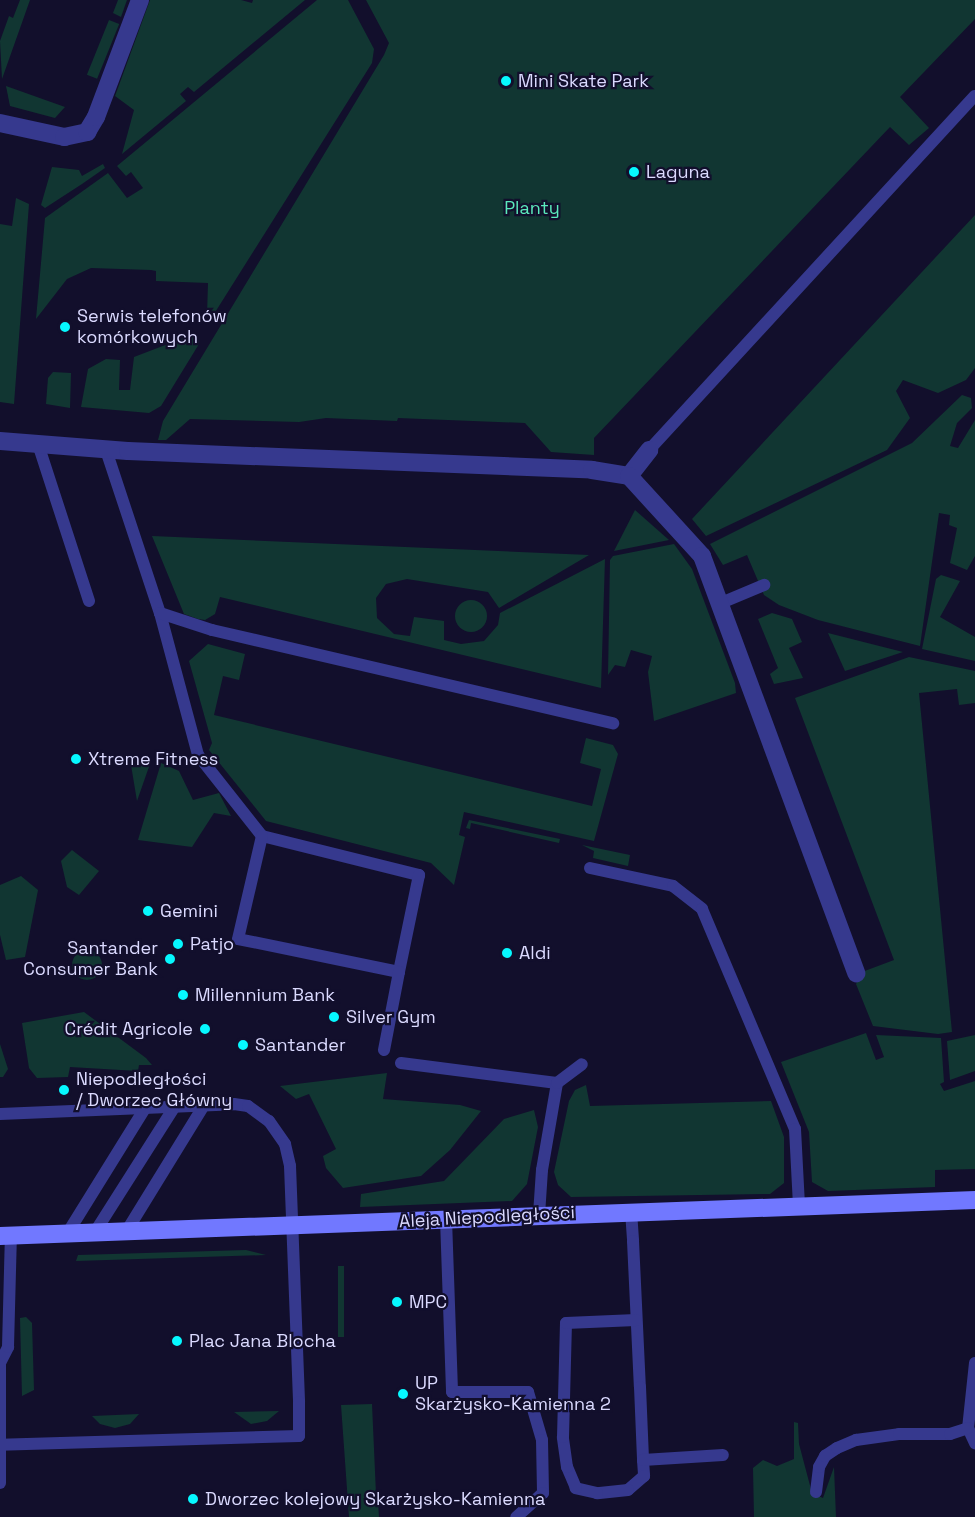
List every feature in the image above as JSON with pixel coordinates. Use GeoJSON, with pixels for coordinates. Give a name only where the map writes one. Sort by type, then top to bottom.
{"type":"FeatureCollection","features":[{"type":"Feature","properties":{"kind":"street"},"geometry":{"type":"LineString","coordinates":[[0,123],[64,137],[87,132],[96,117],[140,0]]}},
{"type":"Feature","properties":{"kind":"street"},"geometry":{"type":"LineString","coordinates":[[0,441],[106,450],[592,470],[629,476],[695,546],[721,603],[856,973]]}},
{"type":"Feature","properties":{"kind":"street"},"geometry":{"type":"LineString","coordinates":[[629,476],[649,450]]}},
{"type":"Feature","properties":{"kind":"street","name":"Aleja Niepodległości"},"geometry":{"type":"LineString","coordinates":[[6,1236],[975,1200]]}},
{"type":"Feature","properties":{"kind":"lane"},"geometry":{"type":"LineString","coordinates":[[649,450],[975,96]]}},
{"type":"Feature","properties":{"kind":"lane"},"geometry":{"type":"LineString","coordinates":[[38,444],[89,601]]}},
{"type":"Feature","properties":{"kind":"lane"},"geometry":{"type":"LineString","coordinates":[[106,450],[160,613],[198,755],[262,836],[418,875],[384,1050]]}},
{"type":"Feature","properties":{"kind":"lane"},"geometry":{"type":"LineString","coordinates":[[721,603],[765,585]]}},
{"type":"Feature","properties":{"kind":"lane"},"geometry":{"type":"LineString","coordinates":[[160,613],[212,630],[613,723]]}},
{"type":"Feature","properties":{"kind":"lane"},"geometry":{"type":"LineString","coordinates":[[262,836],[238,939],[399,972]]}},
{"type":"Feature","properties":{"kind":"lane"},"geometry":{"type":"LineString","coordinates":[[590,868],[673,886],[702,909],[795,1129],[799,1206]]}},
{"type":"Feature","properties":{"kind":"lane"},"geometry":{"type":"LineString","coordinates":[[401,1063],[557,1083]]}},
{"type":"Feature","properties":{"kind":"lane"},"geometry":{"type":"LineString","coordinates":[[539,1215],[542,1170],[557,1083],[582,1064]]}},
{"type":"Feature","properties":{"kind":"lane"},"geometry":{"type":"LineString","coordinates":[[126,1232],[204,1105]]}},
{"type":"Feature","properties":{"kind":"lane"},"geometry":{"type":"LineString","coordinates":[[0,1114],[204,1105],[248,1106],[278,1130],[290,1166],[295,1226],[299,1436],[2,1445]]}},
{"type":"Feature","properties":{"kind":"lane"},"geometry":{"type":"LineString","coordinates":[[95,1232],[175,1106]]}},
{"type":"Feature","properties":{"kind":"lane"},"geometry":{"type":"LineString","coordinates":[[67,1234],[145,1107]]}},
{"type":"Feature","properties":{"kind":"lane"},"geometry":{"type":"LineString","coordinates":[[631,1211],[644,1476],[628,1490],[597,1494],[576,1488],[567,1467],[563,1437],[566,1323],[636,1320]]}},
{"type":"Feature","properties":{"kind":"lane"},"geometry":{"type":"LineString","coordinates":[[446,1219],[452,1392],[528,1392],[542,1440],[543,1493],[516,1517]]}},
{"type":"Feature","properties":{"kind":"lane"},"geometry":{"type":"LineString","coordinates":[[0,1483],[2,1445],[0,1363],[8,1347],[6,1236]]}},
{"type":"Feature","properties":{"kind":"lane"},"geometry":{"type":"LineString","coordinates":[[975,1363],[968,1428],[975,1443]]}},
{"type":"Feature","properties":{"kind":"lane"},"geometry":{"type":"LineString","coordinates":[[816,1492],[819,1467],[825,1456],[856,1440],[899,1434],[950,1434],[968,1428]]}},
{"type":"Feature","properties":{"kind":"lane"},"geometry":{"type":"LineString","coordinates":[[643,1460],[723,1455]]}},
{"type":"Feature","properties":{"kind":"green space"},"geometry":{"type":"Polygon","coordinates":[[[20,0],[30,0],[2,79],[0,41],[9,16],[13,18],[20,0]]]}},
{"type":"Feature","properties":{"kind":"green space"},"geometry":{"type":"Polygon","coordinates":[[[118,0],[127,0],[121,17],[113,13],[118,0]]]}},
{"type":"Feature","properties":{"kind":"green space"},"geometry":{"type":"Polygon","coordinates":[[[150,0],[241,0],[252,3],[253,0],[305,0],[194,92],[188,87],[180,94],[186,101],[122,154],[134,110],[115,96],[150,0]]]}},
{"type":"Feature","properties":{"kind":"green space"},"geometry":{"type":"Polygon","coordinates":[[[317,0],[348,0],[374,49],[372,63],[214,314],[207,315],[208,283],[156,281],[156,271],[151,270],[91,268],[67,279],[36,319],[45,218],[108,173],[127,198],[143,188],[131,172],[126,176],[117,166],[317,0]]]}},
{"type":"Feature","properties":{"kind":"green space","name":"Planty"},"geometry":{"type":"Polygon","coordinates":[[[366,0],[975,0],[975,19],[900,97],[929,128],[909,145],[890,127],[594,438],[594,455],[551,452],[525,423],[398,418],[397,421],[326,418],[299,422],[190,419],[166,440],[158,440],[163,421],[384,55],[389,43],[366,0]]]}},
{"type":"Feature","properties":{"kind":"green space"},"geometry":{"type":"Polygon","coordinates":[[[109,20],[119,24],[97,79],[87,75],[109,20]]]}},
{"type":"Feature","properties":{"kind":"green space"},"geometry":{"type":"Polygon","coordinates":[[[6,86],[65,107],[55,118],[10,106],[6,86]]]}},
{"type":"Feature","properties":{"kind":"green space"},"geometry":{"type":"Polygon","coordinates":[[[103,164],[105,168],[82,184],[45,208],[41,205],[52,167],[79,170],[82,176],[103,164]]]}},
{"type":"Feature","properties":{"kind":"green space"},"geometry":{"type":"Polygon","coordinates":[[[16,198],[29,204],[14,404],[0,402],[0,224],[12,226],[16,198]]]}},
{"type":"Feature","properties":{"kind":"green space"},"geometry":{"type":"Polygon","coordinates":[[[975,215],[975,368],[966,380],[938,393],[903,380],[896,391],[910,418],[887,450],[706,536],[692,519],[975,215]]]}},
{"type":"Feature","properties":{"kind":"green space"},"geometry":{"type":"Polygon","coordinates":[[[194,334],[198,335],[199,344],[161,406],[149,413],[81,407],[88,369],[106,359],[120,360],[119,390],[130,390],[134,357],[194,334]]]}},
{"type":"Feature","properties":{"kind":"green space"},"geometry":{"type":"Polygon","coordinates":[[[53,372],[71,373],[70,408],[46,404],[48,378],[53,372]]]}},
{"type":"Feature","properties":{"kind":"green space"},"geometry":{"type":"Polygon","coordinates":[[[962,395],[971,398],[972,408],[957,423],[950,446],[958,448],[975,420],[975,556],[967,570],[950,563],[957,528],[949,525],[950,515],[939,513],[920,646],[818,620],[779,605],[764,595],[747,555],[723,565],[710,544],[912,443],[962,395]]]}},
{"type":"Feature","properties":{"kind":"green space"},"geometry":{"type":"Polygon","coordinates":[[[635,510],[669,540],[614,551],[635,510]]]}},
{"type":"Feature","properties":{"kind":"green space"},"geometry":{"type":"Polygon","coordinates":[[[152,536],[589,555],[499,608],[488,592],[407,579],[386,584],[376,598],[377,618],[394,634],[410,636],[414,617],[444,621],[444,640],[461,644],[484,641],[498,625],[500,613],[605,559],[601,688],[220,597],[215,614],[205,620],[198,619],[184,614],[152,536]]]}},
{"type":"Feature","properties":{"kind":"green space"},"geometry":{"type":"Polygon","coordinates":[[[674,544],[692,569],[735,683],[736,693],[654,721],[648,672],[652,656],[631,650],[625,667],[615,665],[608,675],[610,560],[613,556],[674,544]]]}},
{"type":"Feature","properties":{"kind":"green space"},"geometry":{"type":"Polygon","coordinates":[[[941,575],[960,581],[940,617],[975,637],[975,661],[922,649],[936,579],[941,575]]]}},
{"type":"Feature","properties":{"kind":"green space"},"geometry":{"type":"Polygon","coordinates":[[[471,600],[483,604],[487,616],[483,628],[471,632],[459,628],[455,616],[459,604],[471,600]]]}},
{"type":"Feature","properties":{"kind":"green space"},"geometry":{"type":"Polygon","coordinates":[[[772,613],[792,619],[802,642],[789,648],[803,678],[774,684],[770,674],[778,668],[758,619],[772,613]]]}},
{"type":"Feature","properties":{"kind":"green space"},"geometry":{"type":"Polygon","coordinates":[[[828,633],[903,652],[845,671],[828,633]]]}},
{"type":"Feature","properties":{"kind":"green space"},"geometry":{"type":"Polygon","coordinates":[[[208,644],[245,654],[239,680],[223,676],[214,715],[592,806],[601,769],[580,763],[586,738],[613,745],[618,754],[594,841],[464,812],[459,835],[465,837],[454,885],[431,863],[266,821],[209,750],[212,743],[189,661],[208,644]]]}},
{"type":"Feature","properties":{"kind":"green space"},"geometry":{"type":"Polygon","coordinates":[[[909,657],[975,671],[975,703],[959,705],[957,689],[919,693],[952,1032],[938,1034],[873,1026],[856,984],[862,972],[894,960],[795,698],[909,657]]]}},
{"type":"Feature","properties":{"kind":"green space"},"geometry":{"type":"Polygon","coordinates":[[[130,759],[151,761],[137,801],[130,759]]]}},
{"type":"Feature","properties":{"kind":"green space"},"geometry":{"type":"Polygon","coordinates":[[[161,763],[179,771],[193,800],[219,793],[231,816],[214,813],[192,847],[138,840],[161,763]]]}},
{"type":"Feature","properties":{"kind":"green space"},"geometry":{"type":"Polygon","coordinates":[[[469,820],[560,839],[559,843],[471,823],[470,829],[466,828],[469,820]]]}},
{"type":"Feature","properties":{"kind":"green space"},"geometry":{"type":"Polygon","coordinates":[[[582,845],[630,855],[628,866],[593,858],[594,851],[582,845]]]}},
{"type":"Feature","properties":{"kind":"green space"},"geometry":{"type":"Polygon","coordinates":[[[72,850],[99,871],[79,895],[67,887],[61,861],[72,850]]]}},
{"type":"Feature","properties":{"kind":"green space"},"geometry":{"type":"Polygon","coordinates":[[[21,876],[38,890],[25,957],[6,960],[0,935],[0,885],[21,876]]]}},
{"type":"Feature","properties":{"kind":"green space"},"geometry":{"type":"Polygon","coordinates":[[[87,950],[93,951],[101,959],[101,971],[93,979],[87,980],[81,979],[73,971],[72,965],[73,959],[81,951],[87,950]]]}},
{"type":"Feature","properties":{"kind":"green space"},"geometry":{"type":"Polygon","coordinates":[[[84,1012],[146,1058],[152,1065],[139,1065],[138,1071],[70,1067],[68,1077],[37,1078],[29,1068],[22,1023],[84,1012]]]}},
{"type":"Feature","properties":{"kind":"green space"},"geometry":{"type":"Polygon","coordinates":[[[866,1033],[876,1060],[884,1057],[876,1035],[941,1038],[944,1082],[940,1084],[944,1091],[975,1081],[975,1169],[935,1170],[935,1187],[828,1191],[812,1182],[809,1132],[781,1062],[866,1033]]]}},
{"type":"Feature","properties":{"kind":"green space"},"geometry":{"type":"Polygon","coordinates":[[[975,1035],[975,1071],[950,1080],[947,1041],[975,1035]]]}},
{"type":"Feature","properties":{"kind":"green space"},"geometry":{"type":"Polygon","coordinates":[[[0,1044],[8,1069],[3,1077],[0,1077],[0,1044]]]}},
{"type":"Feature","properties":{"kind":"green space"},"geometry":{"type":"Polygon","coordinates":[[[387,1073],[383,1099],[460,1105],[481,1111],[450,1150],[421,1176],[343,1188],[326,1168],[323,1156],[336,1149],[309,1094],[296,1099],[280,1086],[387,1073]]]}},
{"type":"Feature","properties":{"kind":"green space"},"geometry":{"type":"Polygon","coordinates":[[[586,1085],[590,1106],[771,1101],[784,1137],[784,1183],[770,1194],[571,1197],[558,1185],[554,1172],[569,1101],[575,1090],[586,1085]]]}},
{"type":"Feature","properties":{"kind":"green space"},"geometry":{"type":"Polygon","coordinates":[[[534,1110],[538,1127],[527,1184],[512,1201],[360,1207],[361,1194],[444,1181],[504,1119],[534,1110]]]}},
{"type":"Feature","properties":{"kind":"green space"},"geometry":{"type":"Polygon","coordinates":[[[246,1250],[266,1255],[76,1261],[78,1255],[246,1250]]]}},
{"type":"Feature","properties":{"kind":"green space"},"geometry":{"type":"Polygon","coordinates":[[[338,1266],[344,1266],[344,1337],[338,1337],[338,1266]]]}},
{"type":"Feature","properties":{"kind":"green space"},"geometry":{"type":"Polygon","coordinates":[[[26,1317],[32,1323],[34,1390],[22,1396],[20,1318],[26,1317]]]}},
{"type":"Feature","properties":{"kind":"green space"},"geometry":{"type":"Polygon","coordinates":[[[372,1404],[376,1494],[369,1494],[369,1502],[378,1502],[379,1517],[349,1517],[341,1405],[372,1404]]]}},
{"type":"Feature","properties":{"kind":"green space"},"geometry":{"type":"Polygon","coordinates":[[[279,1411],[267,1421],[251,1424],[234,1412],[279,1411]]]}},
{"type":"Feature","properties":{"kind":"green space"},"geometry":{"type":"Polygon","coordinates":[[[139,1414],[130,1424],[115,1428],[100,1424],[92,1416],[139,1414]]]}},
{"type":"Feature","properties":{"kind":"green space"},"geometry":{"type":"Polygon","coordinates":[[[794,1422],[798,1423],[799,1444],[812,1493],[823,1498],[834,1467],[836,1517],[754,1517],[753,1468],[763,1460],[777,1466],[794,1459],[794,1422]]]}},
{"type":"Feature","properties":{"kind":"place","name":"Mini Skate Park"},"geometry":{"type":"Point","coordinates":[506,81]}},
{"type":"Feature","properties":{"kind":"place","name":"Laguna"},"geometry":{"type":"Point","coordinates":[634,172]}},
{"type":"Feature","properties":{"kind":"place","name":"Serwis telefonów komórkowych"},"geometry":{"type":"Point","coordinates":[65,327]}},
{"type":"Feature","properties":{"kind":"place","name":"Xtreme Fitness"},"geometry":{"type":"Point","coordinates":[76,759]}},
{"type":"Feature","properties":{"kind":"place","name":"Gemini"},"geometry":{"type":"Point","coordinates":[148,911]}},
{"type":"Feature","properties":{"kind":"place","name":"Patjo"},"geometry":{"type":"Point","coordinates":[178,944]}},
{"type":"Feature","properties":{"kind":"place","name":"Aldi"},"geometry":{"type":"Point","coordinates":[507,953]}},
{"type":"Feature","properties":{"kind":"place","name":"Santander Consumer Bank"},"geometry":{"type":"Point","coordinates":[170,959]}},
{"type":"Feature","properties":{"kind":"place","name":"Millennium Bank"},"geometry":{"type":"Point","coordinates":[183,995]}},
{"type":"Feature","properties":{"kind":"place","name":"Silver Gym"},"geometry":{"type":"Point","coordinates":[334,1017]}},
{"type":"Feature","properties":{"kind":"place","name":"Crédit Agricole"},"geometry":{"type":"Point","coordinates":[205,1029]}},
{"type":"Feature","properties":{"kind":"place","name":"Santander"},"geometry":{"type":"Point","coordinates":[243,1045]}},
{"type":"Feature","properties":{"kind":"place","name":"Niepodległości / Dworzec Główny"},"geometry":{"type":"Point","coordinates":[64,1090]}},
{"type":"Feature","properties":{"kind":"place","name":"MPC"},"geometry":{"type":"Point","coordinates":[397,1302]}},
{"type":"Feature","properties":{"kind":"place","name":"Plac Jana Blocha"},"geometry":{"type":"Point","coordinates":[177,1341]}},
{"type":"Feature","properties":{"kind":"place","name":"UP Skarżysko-Kamienna 2"},"geometry":{"type":"Point","coordinates":[403,1394]}},
{"type":"Feature","properties":{"kind":"place","name":"Dworzec kolejowy Skarżysko-Kamienna"},"geometry":{"type":"Point","coordinates":[193,1499]}}]}
